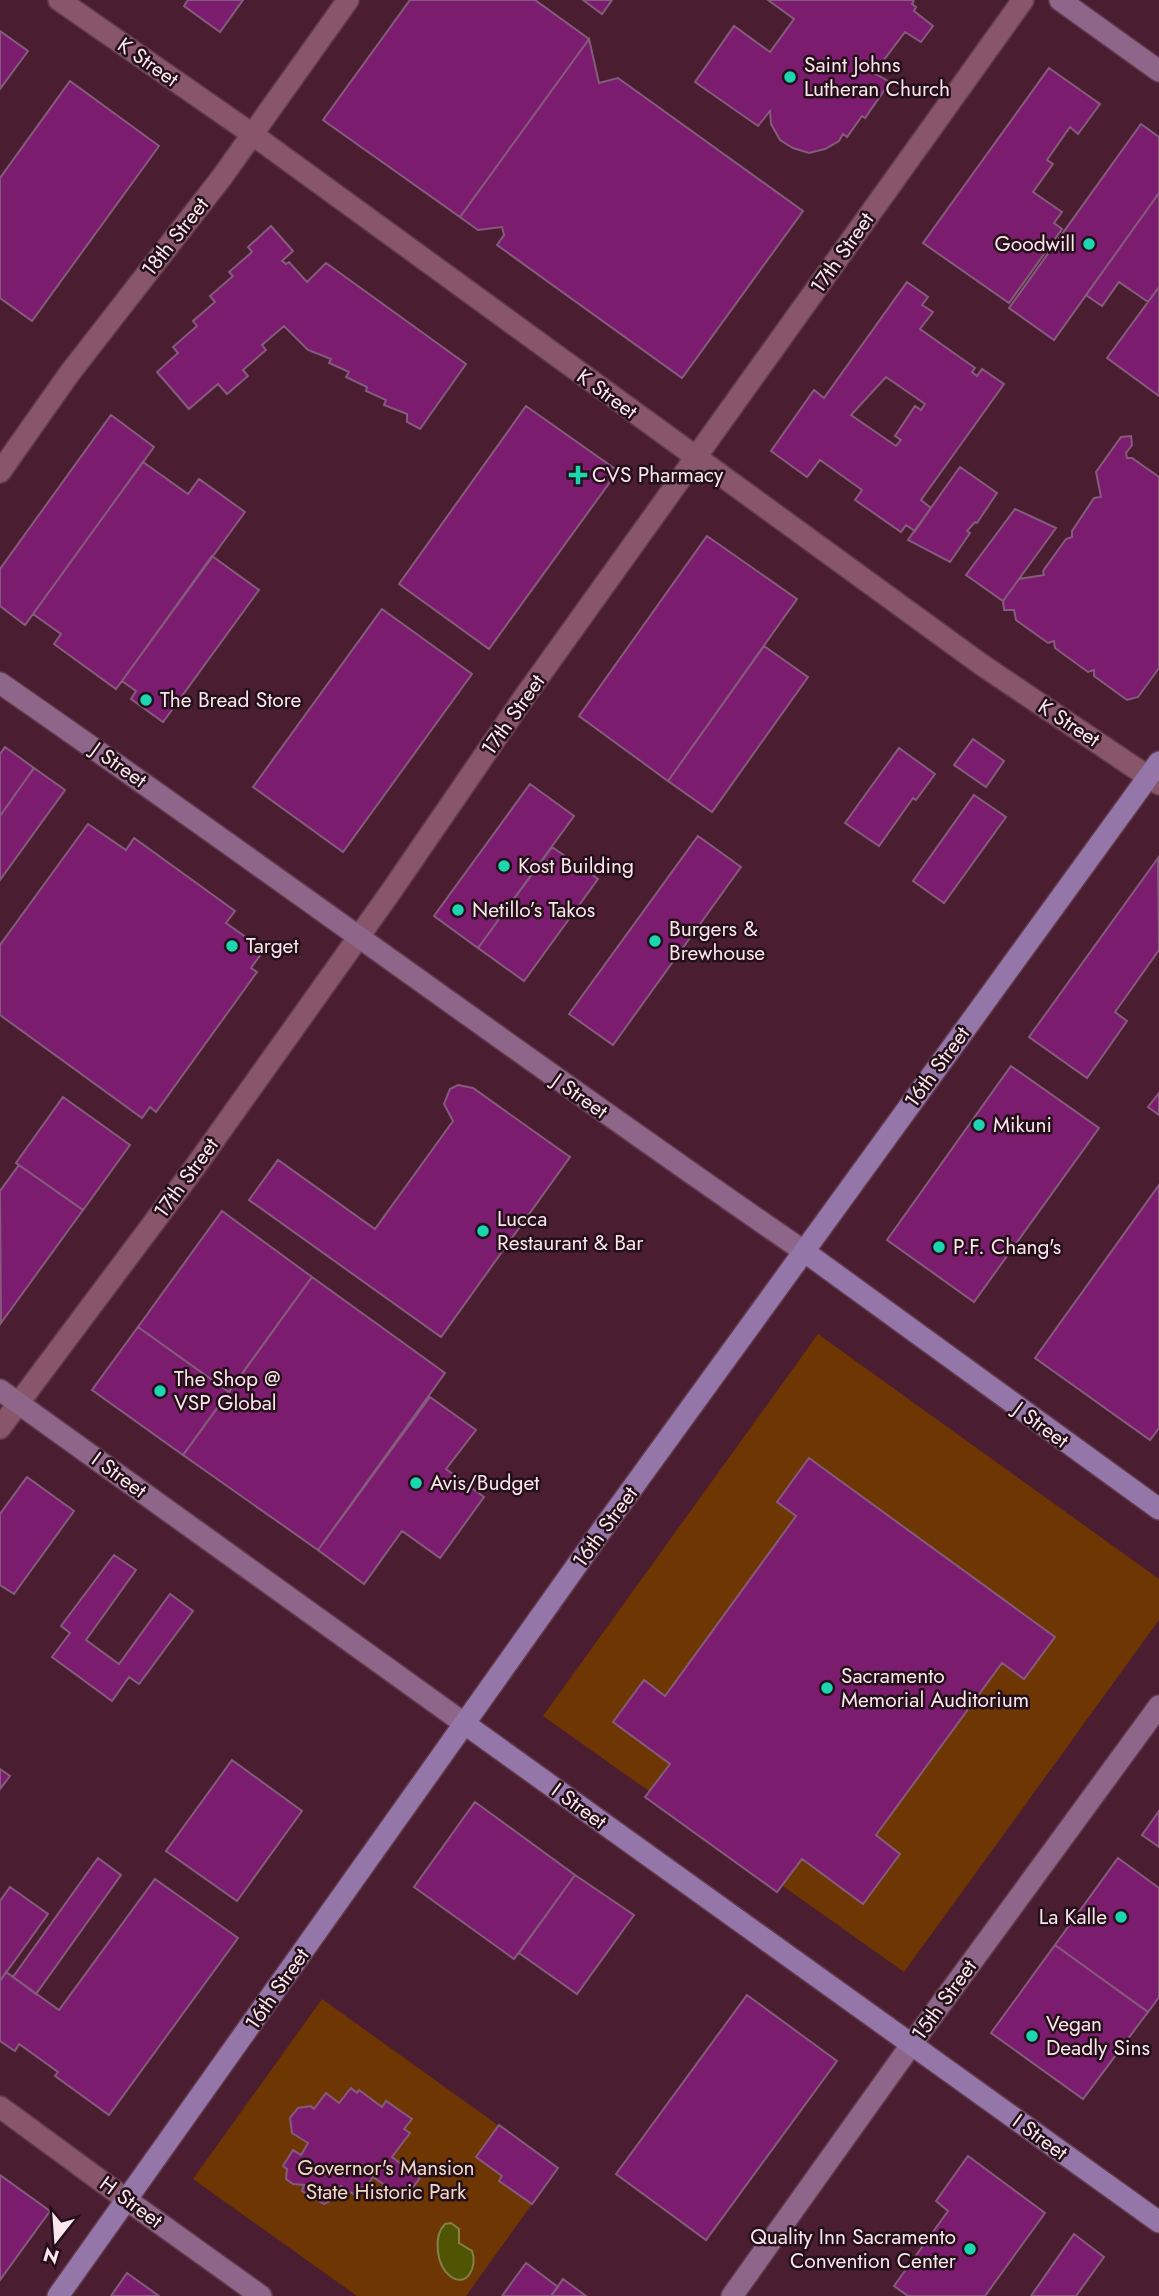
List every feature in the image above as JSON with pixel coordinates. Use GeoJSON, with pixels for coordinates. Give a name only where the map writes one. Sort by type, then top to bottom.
{"type":"FeatureCollection","features":[{"type":"Feature","properties":{"kind":"main road"},"geometry":{"type":"LineString","coordinates":[[1060,0],[1159,71]]}},
{"type":"Feature","properties":{"kind":"main road","name":"J Street"},"geometry":{"type":"LineString","coordinates":[[0,683],[804,1252],[1159,1509]]}},
{"type":"Feature","properties":{"kind":"main road","name":"16th Street"},"geometry":{"type":"LineString","coordinates":[[58,2296],[599,1534],[1156,774]]}},
{"type":"Feature","properties":{"kind":"main road","name":"I Street"},"geometry":{"type":"LineString","coordinates":[[0,1390],[1159,2222]]}},
{"type":"Feature","properties":{"kind":"main road","name":"15th Street"},"geometry":{"type":"LineString","coordinates":[[732,2296],[911,2045],[1159,1706]]}},
{"type":"Feature","properties":{"kind":"main road","name":"H Street"},"geometry":{"type":"LineString","coordinates":[[127,2200],[261,2296]]}},
{"type":"Feature","properties":{"kind":"street","name":"K Street"},"geometry":{"type":"LineString","coordinates":[[59,0],[252,134],[982,666],[1156,774]]}},
{"type":"Feature","properties":{"kind":"street","name":"18th Street"},"geometry":{"type":"LineString","coordinates":[[0,472],[69,374],[252,134],[348,0]]}},
{"type":"Feature","properties":{"kind":"street","name":"17th Street"},"geometry":{"type":"LineString","coordinates":[[0,1428],[190,1174],[359,937],[525,696],[1023,0]]}},
{"type":"Feature","properties":{"kind":"street","name":"H Street"},"geometry":{"type":"LineString","coordinates":[[0,2107],[127,2200]]}},
{"type":"Feature","properties":{"kind":"green space"},"geometry":{"type":"Polygon","coordinates":[[[818,1334],[1159,1579],[1159,1620],[904,1972],[543,1716],[818,1334]]]}},
{"type":"Feature","properties":{"kind":"green space","name":"Governor's Mansion State Historic Park"},"geometry":{"type":"Polygon","coordinates":[[[322,1999],[558,2168],[466,2296],[357,2296],[193,2179],[322,1999]]]}},
{"type":"Feature","properties":{"kind":"shaded area"},"geometry":{"type":"Polygon","coordinates":[[[451,2223],[459,2229],[459,2243],[472,2251],[472,2269],[466,2278],[461,2280],[445,2271],[439,2258],[441,2229],[445,2224],[451,2223]]]}},
{"type":"Feature","properties":{"kind":"building"},"geometry":{"type":"Polygon","coordinates":[[[188,0],[243,0],[220,32],[184,6],[188,0]]]}},
{"type":"Feature","properties":{"kind":"building"},"geometry":{"type":"Polygon","coordinates":[[[410,0],[535,0],[589,39],[460,217],[323,120],[410,0]]]}},
{"type":"Feature","properties":{"kind":"building"},"geometry":{"type":"Polygon","coordinates":[[[583,0],[612,0],[602,14],[583,0]]]}},
{"type":"Feature","properties":{"kind":"building","name":"Saint Johns Lutheran Church"},"geometry":{"type":"Polygon","coordinates":[[[768,0],[914,0],[914,11],[933,26],[921,42],[905,32],[874,73],[890,82],[865,118],[862,116],[847,137],[843,134],[839,141],[825,149],[809,153],[780,140],[771,124],[770,111],[758,126],[695,82],[734,26],[770,52],[794,19],[768,0]]]}},
{"type":"Feature","properties":{"kind":"building"},"geometry":{"type":"Polygon","coordinates":[[[0,31],[28,51],[0,89],[0,31]]]}},
{"type":"Feature","properties":{"kind":"building"},"geometry":{"type":"Polygon","coordinates":[[[589,39],[599,83],[618,78],[803,211],[682,378],[497,245],[504,235],[502,227],[478,230],[460,217],[589,39]]]}},
{"type":"Feature","properties":{"kind":"building"},"geometry":{"type":"Polygon","coordinates":[[[1049,68],[1100,104],[1078,134],[1070,127],[1047,160],[1053,164],[1033,192],[1062,212],[1054,223],[1062,229],[1009,303],[923,243],[1049,68]]]}},
{"type":"Feature","properties":{"kind":"building"},"geometry":{"type":"Polygon","coordinates":[[[70,81],[159,146],[32,321],[0,298],[0,178],[70,81]]]}},
{"type":"Feature","properties":{"kind":"building","name":"Goodwill"},"geometry":{"type":"Polygon","coordinates":[[[1141,124],[1159,137],[1159,193],[1054,340],[1009,308],[1141,124]]]}},
{"type":"Feature","properties":{"kind":"building"},"geometry":{"type":"Polygon","coordinates":[[[1159,193],[1159,287],[1148,302],[1119,282],[1102,306],[1086,295],[1159,193]]]}},
{"type":"Feature","properties":{"kind":"building"},"geometry":{"type":"Polygon","coordinates":[[[271,226],[293,251],[282,261],[286,264],[289,262],[307,282],[326,263],[466,364],[420,429],[407,422],[407,414],[384,405],[386,400],[366,391],[367,387],[346,377],[349,372],[329,363],[331,359],[308,350],[284,326],[262,345],[266,350],[243,370],[248,376],[227,394],[218,384],[189,409],[157,372],[178,353],[173,347],[197,326],[193,321],[215,302],[210,296],[233,276],[229,272],[252,252],[248,247],[271,226]]]}},
{"type":"Feature","properties":{"kind":"building"},"geometry":{"type":"Polygon","coordinates":[[[907,282],[928,297],[922,305],[933,312],[920,329],[975,368],[972,372],[977,376],[982,369],[1004,384],[921,500],[931,508],[915,531],[906,525],[901,532],[855,500],[862,490],[820,460],[807,477],[771,451],[814,390],[824,398],[907,282]],[[886,377],[851,415],[896,446],[901,440],[895,436],[915,406],[921,410],[925,404],[886,377]]]}},
{"type":"Feature","properties":{"kind":"building"},"geometry":{"type":"Polygon","coordinates":[[[1159,287],[1159,396],[1107,358],[1159,287]]]}},
{"type":"Feature","properties":{"kind":"building"},"geometry":{"type":"Polygon","coordinates":[[[526,406],[618,471],[489,649],[399,584],[526,406]]]}},
{"type":"Feature","properties":{"kind":"building"},"geometry":{"type":"Polygon","coordinates":[[[111,415],[154,447],[25,625],[0,606],[0,569],[111,415]]]}},
{"type":"Feature","properties":{"kind":"building"},"geometry":{"type":"Polygon","coordinates":[[[1131,436],[1132,445],[1126,453],[1127,458],[1132,458],[1159,477],[1159,668],[1138,697],[1127,700],[1094,676],[1094,670],[1088,672],[1055,648],[1054,641],[1048,643],[1016,620],[1014,610],[1004,610],[1003,601],[1019,579],[1044,575],[1043,571],[1066,539],[1072,537],[1072,531],[1094,498],[1101,497],[1096,472],[1121,437],[1131,436]]]}},
{"type":"Feature","properties":{"kind":"building"},"geometry":{"type":"Polygon","coordinates":[[[143,462],[188,494],[199,479],[245,512],[116,689],[54,644],[61,634],[33,614],[143,462]]]}},
{"type":"Feature","properties":{"kind":"building"},"geometry":{"type":"Polygon","coordinates":[[[960,467],[997,493],[977,523],[967,531],[970,533],[950,562],[908,540],[960,467]]]}},
{"type":"Feature","properties":{"kind":"building"},"geometry":{"type":"Polygon","coordinates":[[[1015,509],[1056,528],[1003,601],[966,575],[1015,509]]]}},
{"type":"Feature","properties":{"kind":"building"},"geometry":{"type":"Polygon","coordinates":[[[707,536],[797,599],[668,781],[579,716],[707,536]]]}},
{"type":"Feature","properties":{"kind":"building"},"geometry":{"type":"Polygon","coordinates":[[[212,556],[259,590],[163,722],[131,699],[136,691],[122,681],[212,556]]]}},
{"type":"Feature","properties":{"kind":"building"},"geometry":{"type":"Polygon","coordinates":[[[382,609],[472,674],[343,852],[253,787],[382,609]]]}},
{"type":"Feature","properties":{"kind":"building"},"geometry":{"type":"Polygon","coordinates":[[[764,646],[808,677],[712,812],[668,781],[764,646]]]}},
{"type":"Feature","properties":{"kind":"building"},"geometry":{"type":"Polygon","coordinates":[[[973,739],[1004,761],[986,787],[954,765],[973,739]]]}},
{"type":"Feature","properties":{"kind":"building"},"geometry":{"type":"Polygon","coordinates":[[[5,747],[34,768],[0,816],[0,754],[5,747]]]}},
{"type":"Feature","properties":{"kind":"building"},"geometry":{"type":"Polygon","coordinates":[[[899,748],[935,774],[916,800],[913,798],[879,846],[845,823],[899,748]]]}},
{"type":"Feature","properties":{"kind":"building"},"geometry":{"type":"Polygon","coordinates":[[[34,768],[65,790],[0,880],[0,816],[34,768]]]}},
{"type":"Feature","properties":{"kind":"building","name":"Kost Building"},"geometry":{"type":"Polygon","coordinates":[[[530,784],[574,816],[478,948],[434,916],[530,784]]]}},
{"type":"Feature","properties":{"kind":"building"},"geometry":{"type":"Polygon","coordinates":[[[974,795],[1006,817],[944,903],[913,881],[974,795]]]}},
{"type":"Feature","properties":{"kind":"building"},"geometry":{"type":"Polygon","coordinates":[[[88,824],[126,850],[134,838],[235,911],[226,923],[264,950],[251,968],[257,972],[156,1112],[150,1107],[142,1118],[0,1015],[0,945],[88,824]]]}},
{"type":"Feature","properties":{"kind":"building","name":"Burgers & Brewhouse"},"geometry":{"type":"Polygon","coordinates":[[[698,836],[741,867],[613,1045],[569,1014],[698,836]]]}},
{"type":"Feature","properties":{"kind":"building"},"geometry":{"type":"Polygon","coordinates":[[[552,847],[598,879],[524,981],[478,948],[552,847]]]}},
{"type":"Feature","properties":{"kind":"building"},"geometry":{"type":"Polygon","coordinates":[[[1158,858],[1159,950],[1115,1012],[1127,1021],[1087,1078],[1029,1037],[1158,858]]]}},
{"type":"Feature","properties":{"kind":"building"},"geometry":{"type":"Polygon","coordinates":[[[1011,1066],[1099,1128],[974,1302],[887,1240],[1011,1066]]]}},
{"type":"Feature","properties":{"kind":"building"},"geometry":{"type":"Polygon","coordinates":[[[458,1085],[473,1088],[570,1157],[441,1337],[249,1200],[278,1160],[375,1229],[453,1121],[444,1104],[450,1089],[458,1085]]]}},
{"type":"Feature","properties":{"kind":"building"},"geometry":{"type":"Polygon","coordinates":[[[1159,1093],[1159,1115],[1148,1107],[1159,1093]]]}},
{"type":"Feature","properties":{"kind":"building"},"geometry":{"type":"Polygon","coordinates":[[[63,1097],[130,1145],[83,1210],[16,1163],[63,1097]]]}},
{"type":"Feature","properties":{"kind":"building"},"geometry":{"type":"Polygon","coordinates":[[[19,1165],[83,1210],[1,1323],[0,1191],[19,1165]]]}},
{"type":"Feature","properties":{"kind":"building"},"geometry":{"type":"Polygon","coordinates":[[[1159,1185],[1159,1428],[1150,1440],[1035,1358],[1159,1185]]]}},
{"type":"Feature","properties":{"kind":"building"},"geometry":{"type":"Polygon","coordinates":[[[222,1211],[312,1277],[229,1392],[138,1327],[222,1211]]]}},
{"type":"Feature","properties":{"kind":"building"},"geometry":{"type":"Polygon","coordinates":[[[312,1277],[445,1373],[318,1550],[183,1455],[312,1277]]]}},
{"type":"Feature","properties":{"kind":"building","name":"The Shop @ VSP Global"},"geometry":{"type":"Polygon","coordinates":[[[138,1327],[229,1392],[183,1455],[92,1390],[138,1327]]]}},
{"type":"Feature","properties":{"kind":"building","name":"Avis/Budget"},"geometry":{"type":"Polygon","coordinates":[[[430,1397],[476,1430],[446,1469],[484,1497],[440,1558],[402,1531],[364,1584],[318,1550],[430,1397]]]}},
{"type":"Feature","properties":{"kind":"building","name":"Sacramento Memorial Auditorium"},"geometry":{"type":"Polygon","coordinates":[[[809,1458],[1055,1637],[1024,1679],[1002,1663],[876,1835],[900,1854],[863,1904],[802,1859],[777,1892],[645,1797],[670,1764],[613,1722],[644,1680],[665,1696],[796,1516],[777,1502],[809,1458]]]}},
{"type":"Feature","properties":{"kind":"building"},"geometry":{"type":"Polygon","coordinates":[[[27,1477],[74,1511],[14,1594],[0,1585],[0,1514],[27,1477]]]}},
{"type":"Feature","properties":{"kind":"building"},"geometry":{"type":"Polygon","coordinates":[[[114,1555],[136,1570],[86,1640],[119,1664],[170,1594],[193,1611],[139,1684],[129,1677],[112,1701],[52,1657],[70,1633],[61,1626],[114,1555]]]}},
{"type":"Feature","properties":{"kind":"building"},"geometry":{"type":"Polygon","coordinates":[[[232,1760],[302,1811],[237,1901],[166,1851],[232,1760]]]}},
{"type":"Feature","properties":{"kind":"building"},"geometry":{"type":"Polygon","coordinates":[[[0,1769],[10,1776],[0,1789],[0,1769]]]}},
{"type":"Feature","properties":{"kind":"building"},"geometry":{"type":"Polygon","coordinates":[[[475,1802],[575,1875],[514,1959],[414,1887],[475,1802]]]}},
{"type":"Feature","properties":{"kind":"building"},"geometry":{"type":"Polygon","coordinates":[[[1159,1811],[1159,1847],[1142,1835],[1159,1811]]]}},
{"type":"Feature","properties":{"kind":"building"},"geometry":{"type":"Polygon","coordinates":[[[98,1858],[121,1875],[36,1994],[13,1977],[98,1858]]]}},
{"type":"Feature","properties":{"kind":"building"},"geometry":{"type":"Polygon","coordinates":[[[1118,1858],[1159,1888],[1159,1997],[1148,2012],[1055,1945],[1118,1858]]]}},
{"type":"Feature","properties":{"kind":"building"},"geometry":{"type":"Polygon","coordinates":[[[575,1875],[634,1915],[577,1994],[519,1953],[575,1875]]]}},
{"type":"Feature","properties":{"kind":"building"},"geometry":{"type":"Polygon","coordinates":[[[155,1879],[238,1938],[109,2115],[55,2076],[58,2072],[19,2044],[15,2051],[0,2041],[0,1981],[6,1972],[59,2010],[155,1879]]]}},
{"type":"Feature","properties":{"kind":"building"},"geometry":{"type":"Polygon","coordinates":[[[10,1887],[48,1914],[0,1981],[0,1901],[10,1887]]]}},
{"type":"Feature","properties":{"kind":"building"},"geometry":{"type":"Polygon","coordinates":[[[1055,1945],[1148,2012],[1083,2099],[991,2033],[1055,1945]]]}},
{"type":"Feature","properties":{"kind":"building"},"geometry":{"type":"Polygon","coordinates":[[[747,1995],[837,2061],[706,2240],[616,2174],[747,1995]]]}},
{"type":"Feature","properties":{"kind":"building"},"geometry":{"type":"Polygon","coordinates":[[[351,2088],[357,2093],[359,2090],[382,2107],[386,2101],[412,2119],[404,2129],[410,2133],[392,2157],[420,2178],[404,2199],[373,2177],[366,2187],[356,2188],[353,2194],[341,2186],[332,2200],[324,2204],[302,2191],[304,2185],[293,2184],[286,2179],[287,2169],[283,2166],[293,2150],[301,2155],[308,2143],[292,2133],[290,2118],[298,2108],[311,2106],[314,2109],[326,2093],[339,2103],[351,2088]]]}},
{"type":"Feature","properties":{"kind":"building"},"geometry":{"type":"Polygon","coordinates":[[[499,2125],[558,2168],[532,2204],[499,2181],[502,2176],[476,2157],[499,2125]]]}},
{"type":"Feature","properties":{"kind":"building","name":"Quality Inn Sacramento Convention Center"},"geometry":{"type":"Polygon","coordinates":[[[968,2156],[1045,2213],[985,2296],[908,2296],[894,2286],[948,2211],[936,2201],[968,2156]]]}},
{"type":"Feature","properties":{"kind":"building"},"geometry":{"type":"Polygon","coordinates":[[[0,2175],[50,2211],[0,2280],[0,2175]]]}},
{"type":"Feature","properties":{"kind":"building"},"geometry":{"type":"Polygon","coordinates":[[[1074,2234],[1104,2257],[1076,2296],[1031,2296],[1074,2234]]]}},
{"type":"Feature","properties":{"kind":"building"},"geometry":{"type":"Polygon","coordinates":[[[526,2263],[558,2287],[551,2296],[502,2296],[526,2263]]]}},
{"type":"Feature","properties":{"kind":"building"},"geometry":{"type":"Polygon","coordinates":[[[127,2273],[159,2296],[111,2296],[127,2273]]]}},
{"type":"Feature","properties":{"kind":"building"},"geometry":{"type":"Polygon","coordinates":[[[563,2279],[586,2296],[551,2296],[563,2279]]]}},
{"type":"Feature","properties":{"kind":"place","name":"Saint Johns Lutheran Church"},"geometry":{"type":"Point","coordinates":[790,77]}},
{"type":"Feature","properties":{"kind":"place","name":"Goodwill"},"geometry":{"type":"Point","coordinates":[1089,244]}},
{"type":"Feature","properties":{"kind":"place","name":"CVS Pharmacy"},"geometry":{"type":"Point","coordinates":[578,475]}},
{"type":"Feature","properties":{"kind":"place","name":"The Bread Store"},"geometry":{"type":"Point","coordinates":[146,700]}},
{"type":"Feature","properties":{"kind":"place","name":"Kost Building"},"geometry":{"type":"Point","coordinates":[504,866]}},
{"type":"Feature","properties":{"kind":"place","name":"Netillo’s Takos"},"geometry":{"type":"Point","coordinates":[458,910]}},
{"type":"Feature","properties":{"kind":"place","name":"Burgers & Brewhouse"},"geometry":{"type":"Point","coordinates":[655,941]}},
{"type":"Feature","properties":{"kind":"place","name":"Target"},"geometry":{"type":"Point","coordinates":[232,946]}},
{"type":"Feature","properties":{"kind":"place","name":"Mikuni"},"geometry":{"type":"Point","coordinates":[979,1125]}},
{"type":"Feature","properties":{"kind":"place","name":"Lucca Restaurant & Bar"},"geometry":{"type":"Point","coordinates":[483,1231]}},
{"type":"Feature","properties":{"kind":"place","name":"P.F. Chang's"},"geometry":{"type":"Point","coordinates":[939,1247]}},
{"type":"Feature","properties":{"kind":"place","name":"The Shop @ VSP Global"},"geometry":{"type":"Point","coordinates":[160,1391]}},
{"type":"Feature","properties":{"kind":"place","name":"Avis/Budget"},"geometry":{"type":"Point","coordinates":[416,1483]}},
{"type":"Feature","properties":{"kind":"place","name":"Sacramento Memorial Auditorium"},"geometry":{"type":"Point","coordinates":[827,1688]}},
{"type":"Feature","properties":{"kind":"place","name":"La Kalle"},"geometry":{"type":"Point","coordinates":[1121,1917]}},
{"type":"Feature","properties":{"kind":"place","name":"Vegan Deadly Sins"},"geometry":{"type":"Point","coordinates":[1032,2036]}},
{"type":"Feature","properties":{"kind":"place","name":"Quality Inn Sacramento Convention Center"},"geometry":{"type":"Point","coordinates":[970,2249]}}]}
